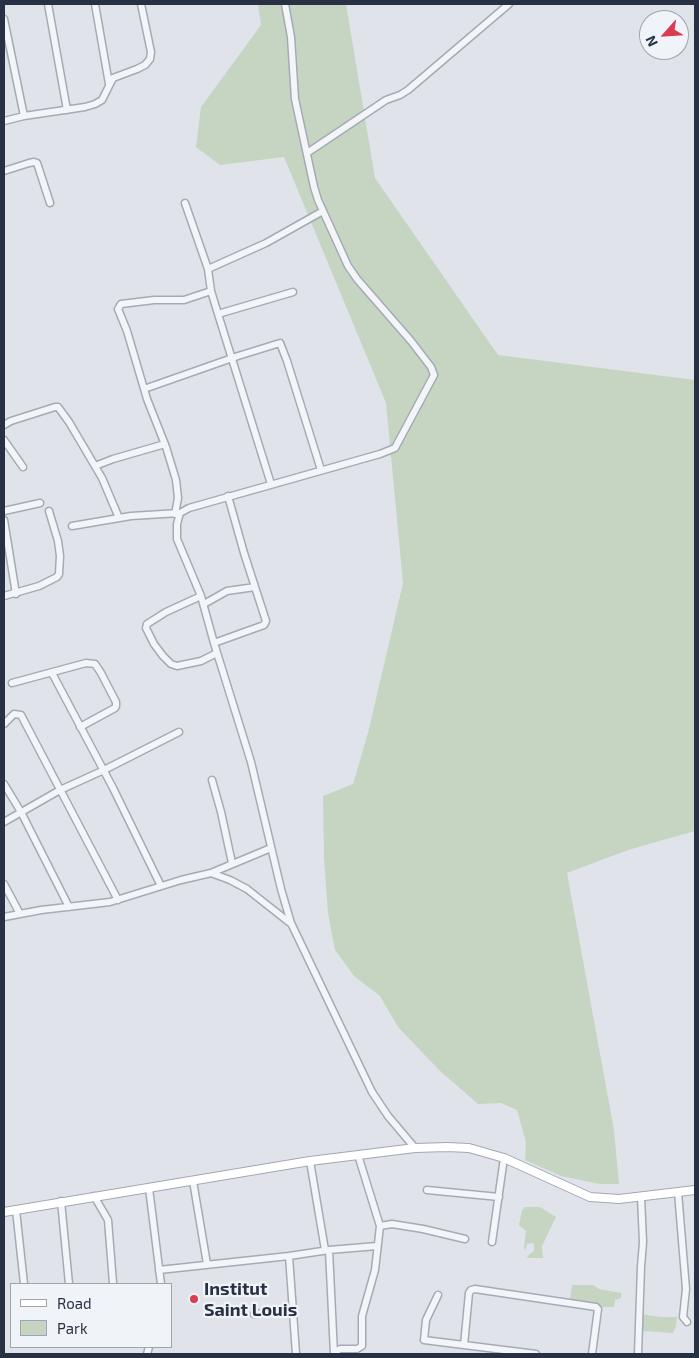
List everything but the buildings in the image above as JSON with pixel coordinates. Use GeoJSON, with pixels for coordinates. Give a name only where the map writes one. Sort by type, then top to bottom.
{"type":"FeatureCollection","features":[{"type":"Feature","properties":{"kind":"main road"},"geometry":{"type":"LineString","coordinates":[[4,1212],[310,1161],[414,1148],[469,1148],[504,1158],[590,1197],[619,1199],[695,1190]]}},
{"type":"Feature","properties":{"kind":"street"},"geometry":{"type":"LineString","coordinates":[[48,4],[68,110]]}},
{"type":"Feature","properties":{"kind":"street"},"geometry":{"type":"LineString","coordinates":[[95,4],[109,84]]}},
{"type":"Feature","properties":{"kind":"street"},"geometry":{"type":"LineString","coordinates":[[4,121],[24,116],[85,108],[102,100],[113,78],[137,70],[145,65],[150,59],[151,52],[141,4]]}},
{"type":"Feature","properties":{"kind":"street"},"geometry":{"type":"LineString","coordinates":[[72,526],[119,518],[178,513],[228,496],[396,448],[434,375],[431,366],[411,341],[357,279],[344,258],[323,211],[314,187],[295,99],[291,37],[285,4]]}},
{"type":"Feature","properties":{"kind":"street"},"geometry":{"type":"LineString","coordinates":[[307,153],[386,100],[408,90],[508,4]]}},
{"type":"Feature","properties":{"kind":"street"},"geometry":{"type":"LineString","coordinates":[[4,19],[24,116]]}},
{"type":"Feature","properties":{"kind":"street"},"geometry":{"type":"LineString","coordinates":[[4,170],[29,163],[37,163],[50,202]]}},
{"type":"Feature","properties":{"kind":"street"},"geometry":{"type":"LineString","coordinates":[[185,203],[208,269],[211,291],[272,484]]}},
{"type":"Feature","properties":{"kind":"street"},"geometry":{"type":"LineString","coordinates":[[208,269],[266,243],[323,211]]}},
{"type":"Feature","properties":{"kind":"street"},"geometry":{"type":"LineString","coordinates":[[211,291],[189,299],[138,301],[118,306],[118,309],[176,480],[178,498],[177,539],[204,604],[214,643],[251,762],[291,923],[372,1092],[388,1116],[414,1148]]}},
{"type":"Feature","properties":{"kind":"street"},"geometry":{"type":"LineString","coordinates":[[218,314],[293,292]]}},
{"type":"Feature","properties":{"kind":"street"},"geometry":{"type":"LineString","coordinates":[[144,389],[232,358],[276,344],[281,345],[321,470]]}},
{"type":"Feature","properties":{"kind":"street"},"geometry":{"type":"LineString","coordinates":[[4,425],[55,406],[58,407],[102,478],[119,518]]}},
{"type":"Feature","properties":{"kind":"street"},"geometry":{"type":"LineString","coordinates":[[4,440],[23,467]]}},
{"type":"Feature","properties":{"kind":"street"},"geometry":{"type":"LineString","coordinates":[[94,466],[165,444]]}},
{"type":"Feature","properties":{"kind":"street"},"geometry":{"type":"LineString","coordinates":[[214,643],[264,625],[266,617],[244,553],[228,496]]}},
{"type":"Feature","properties":{"kind":"street"},"geometry":{"type":"LineString","coordinates":[[4,512],[40,503]]}},
{"type":"Feature","properties":{"kind":"street"},"geometry":{"type":"LineString","coordinates":[[4,596],[39,586],[57,577],[59,574],[60,556],[58,541],[49,511]]}},
{"type":"Feature","properties":{"kind":"street"},"geometry":{"type":"LineString","coordinates":[[4,520],[16,594]]}},
{"type":"Feature","properties":{"kind":"street"},"geometry":{"type":"LineString","coordinates":[[204,604],[227,592],[255,587]]}},
{"type":"Feature","properties":{"kind":"street"},"geometry":{"type":"LineString","coordinates":[[201,596],[166,612],[147,624],[146,628],[154,644],[171,664],[177,666],[202,661],[217,653]]}},
{"type":"Feature","properties":{"kind":"street"},"geometry":{"type":"LineString","coordinates":[[12,683],[91,663],[95,664],[102,674],[116,702],[116,706],[80,727]]}},
{"type":"Feature","properties":{"kind":"street"},"geometry":{"type":"LineString","coordinates":[[52,673],[104,770],[162,886]]}},
{"type":"Feature","properties":{"kind":"street"},"geometry":{"type":"LineString","coordinates":[[4,724],[14,714],[21,715],[118,900]]}},
{"type":"Feature","properties":{"kind":"street"},"geometry":{"type":"LineString","coordinates":[[4,822],[60,790],[179,732]]}},
{"type":"Feature","properties":{"kind":"street"},"geometry":{"type":"LineString","coordinates":[[212,780],[232,863]]}},
{"type":"Feature","properties":{"kind":"street"},"geometry":{"type":"LineString","coordinates":[[4,784],[21,812],[69,907]]}},
{"type":"Feature","properties":{"kind":"street"},"geometry":{"type":"LineString","coordinates":[[4,917],[118,900],[211,873],[271,848]]}},
{"type":"Feature","properties":{"kind":"street"},"geometry":{"type":"LineString","coordinates":[[211,873],[230,880],[247,890],[291,923]]}},
{"type":"Feature","properties":{"kind":"street"},"geometry":{"type":"LineString","coordinates":[[4,884],[20,914]]}},
{"type":"Feature","properties":{"kind":"street"},"geometry":{"type":"LineString","coordinates":[[334,1354],[340,1349],[357,1349],[362,1346],[362,1316],[373,1280],[380,1226],[370,1200],[358,1155]]}},
{"type":"Feature","properties":{"kind":"street"},"geometry":{"type":"LineString","coordinates":[[492,1242],[504,1158]]}},
{"type":"Feature","properties":{"kind":"street"},"geometry":{"type":"LineString","coordinates":[[310,1161],[327,1250],[334,1354]]}},
{"type":"Feature","properties":{"kind":"street"},"geometry":{"type":"LineString","coordinates":[[193,1181],[207,1264]]}},
{"type":"Feature","properties":{"kind":"street"},"geometry":{"type":"LineString","coordinates":[[149,1188],[161,1283]]}},
{"type":"Feature","properties":{"kind":"street"},"geometry":{"type":"LineString","coordinates":[[427,1190],[499,1197]]}},
{"type":"Feature","properties":{"kind":"street"},"geometry":{"type":"LineString","coordinates":[[678,1192],[686,1288],[683,1317],[688,1322]]}},
{"type":"Feature","properties":{"kind":"street"},"geometry":{"type":"LineString","coordinates":[[94,1196],[108,1220],[113,1283]]}},
{"type":"Feature","properties":{"kind":"street"},"geometry":{"type":"LineString","coordinates":[[638,1354],[643,1242],[641,1197]]}},
{"type":"Feature","properties":{"kind":"street"},"geometry":{"type":"LineString","coordinates":[[61,1201],[69,1283]]}},
{"type":"Feature","properties":{"kind":"street"},"geometry":{"type":"LineString","coordinates":[[16,1210],[24,1283]]}},
{"type":"Feature","properties":{"kind":"street"},"geometry":{"type":"LineString","coordinates":[[380,1226],[388,1224],[434,1231],[465,1239]]}},
{"type":"Feature","properties":{"kind":"street"},"geometry":{"type":"LineString","coordinates":[[160,1270],[327,1250],[377,1246]]}},
{"type":"Feature","properties":{"kind":"street"},"geometry":{"type":"LineString","coordinates":[[289,1256],[296,1354]]}},
{"type":"Feature","properties":{"kind":"street"},"geometry":{"type":"LineString","coordinates":[[464,1345],[469,1293],[475,1289],[596,1307],[598,1309],[592,1354]]}},
{"type":"Feature","properties":{"kind":"street"},"geometry":{"type":"LineString","coordinates":[[438,1295],[426,1320],[423,1339],[536,1354]]}},
{"type":"Feature","properties":{"kind":"street"},"geometry":{"type":"LineString","coordinates":[[254,1314],[293,1310]]}},
{"type":"Feature","properties":{"kind":"green space"},"geometry":{"type":"Polygon","coordinates":[[[258,4],[346,4],[375,178],[498,355],[695,380],[695,831],[628,850],[567,873],[614,1130],[619,1184],[600,1184],[561,1176],[525,1160],[526,1142],[517,1110],[501,1103],[478,1104],[439,1070],[398,1027],[380,996],[354,976],[335,950],[328,913],[324,858],[323,796],[353,784],[368,733],[403,583],[386,403],[284,157],[220,165],[196,147],[201,107],[261,25],[258,4]]]}},
{"type":"Feature","properties":{"kind":"green space"},"geometry":{"type":"Polygon","coordinates":[[[525,1207],[540,1207],[556,1217],[542,1246],[543,1258],[528,1258],[527,1256],[534,1251],[534,1244],[532,1243],[527,1244],[525,1251],[526,1231],[519,1225],[522,1210],[525,1207]]]}},
{"type":"Feature","properties":{"kind":"green space"},"geometry":{"type":"Polygon","coordinates":[[[572,1285],[593,1285],[599,1289],[621,1293],[621,1298],[615,1300],[614,1307],[600,1307],[570,1301],[572,1285]]]}},
{"type":"Feature","properties":{"kind":"green space"},"geometry":{"type":"Polygon","coordinates":[[[642,1314],[677,1317],[673,1333],[643,1331],[641,1327],[642,1314]]]}},
{"type":"Feature","properties":{"kind":"place","name":"Institut Saint Louis"},"geometry":{"type":"Point","coordinates":[194,1299]}}]}
